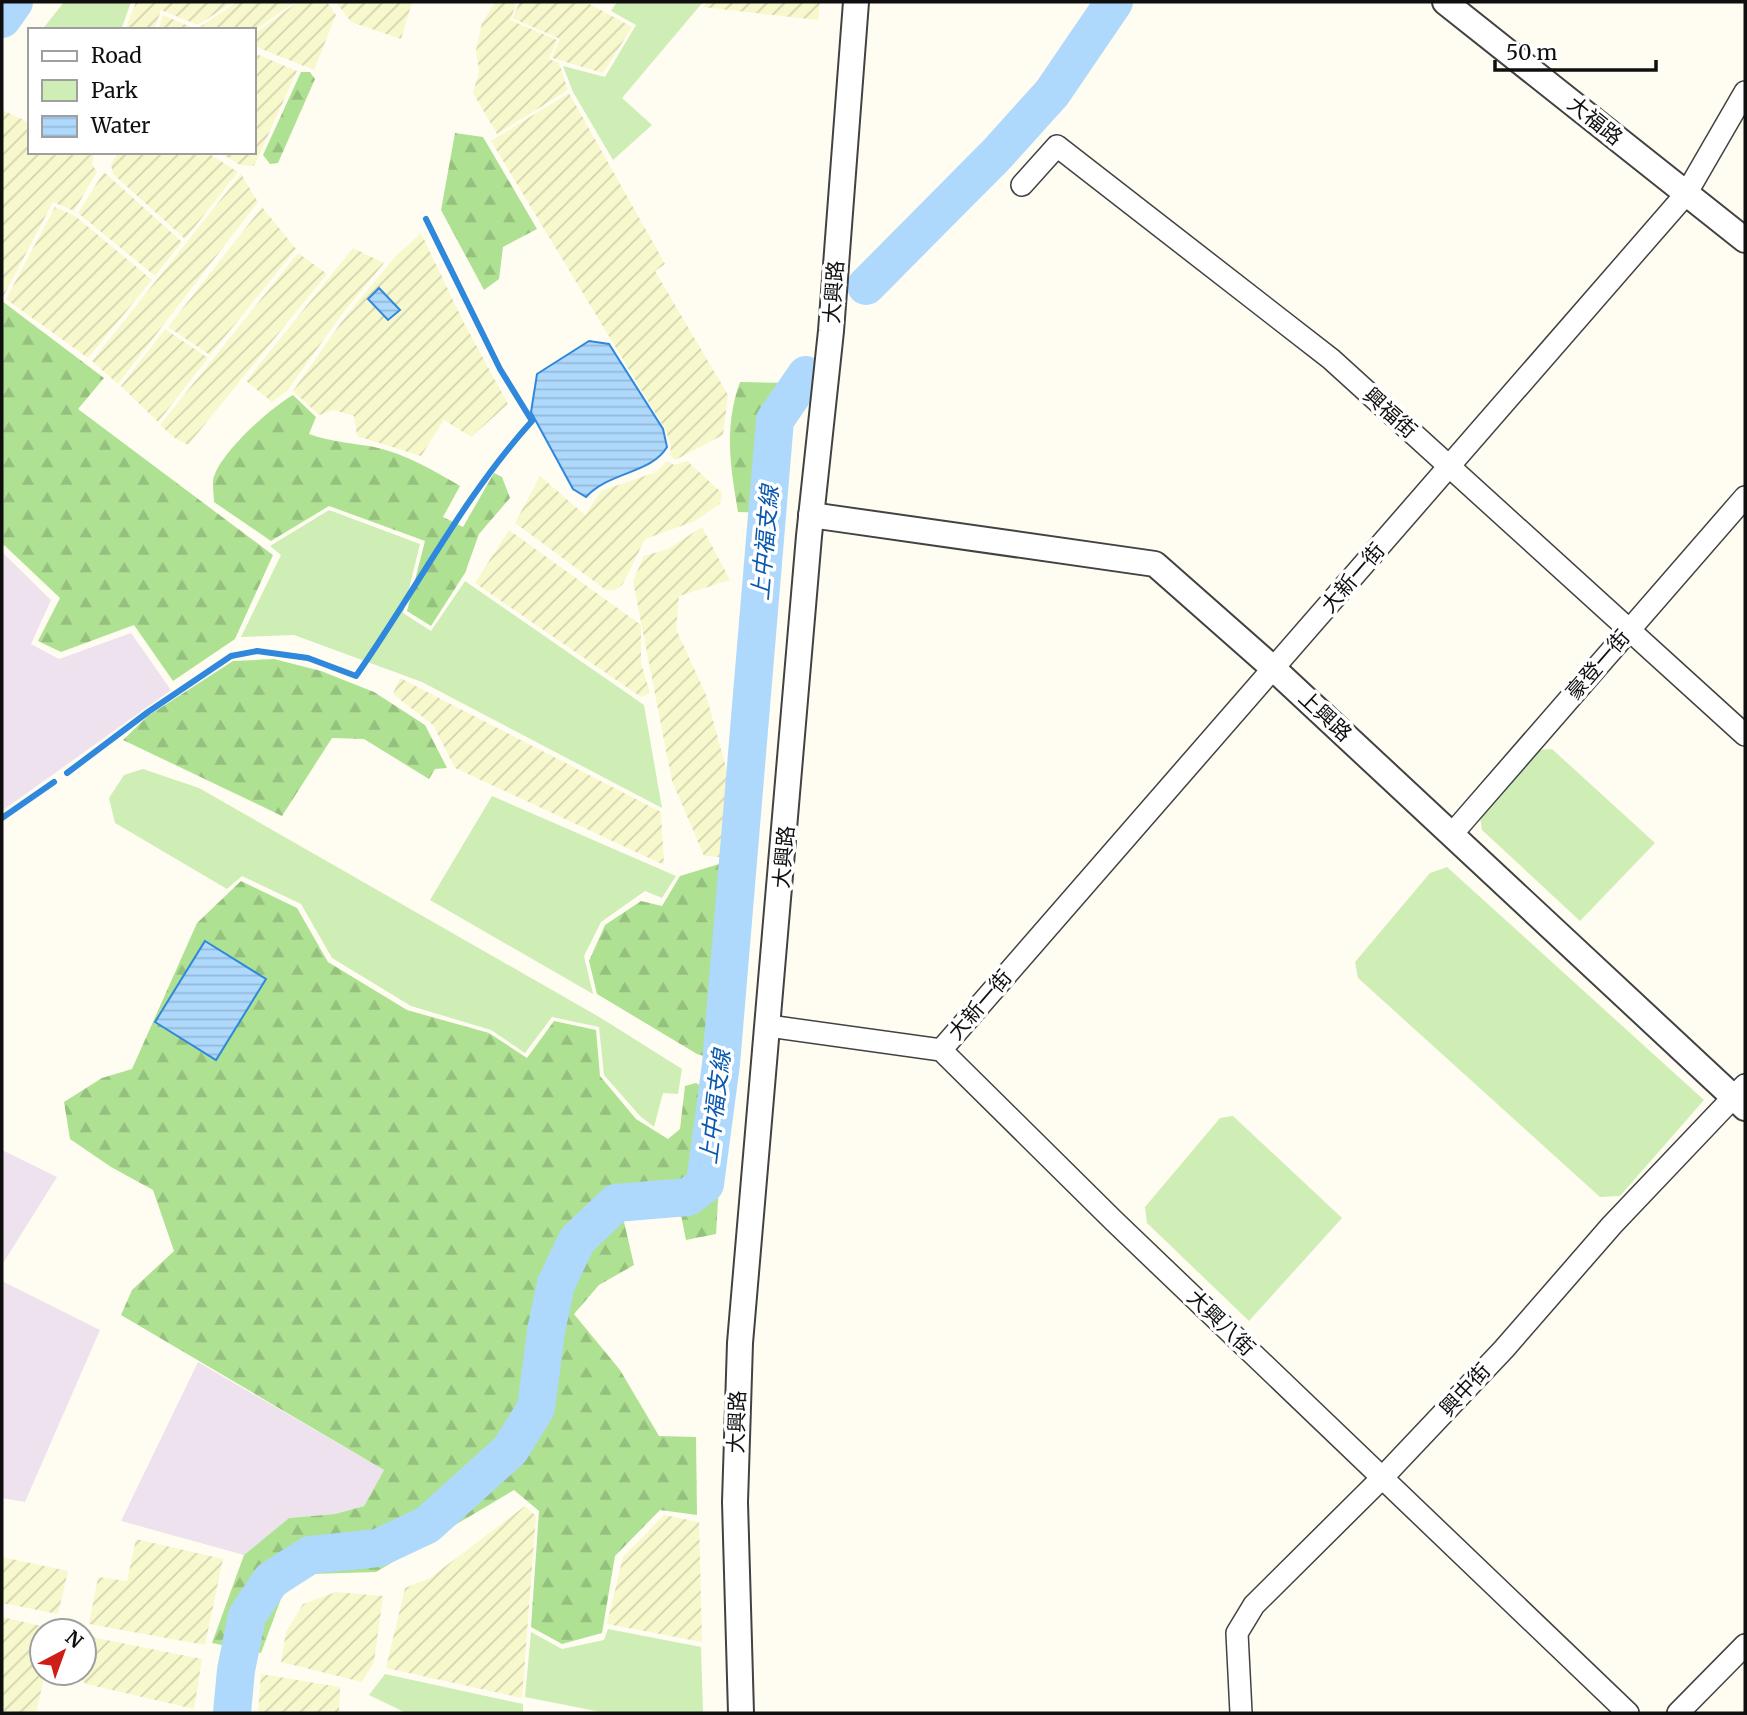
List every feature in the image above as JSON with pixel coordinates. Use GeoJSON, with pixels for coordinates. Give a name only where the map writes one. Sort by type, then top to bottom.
{"type":"FeatureCollection","features":[{"type":"Feature","properties":{"kind":"street","name":"大興路"},"geometry":{"type":"LineString","coordinates":[[741,1713],[735,1454],[740,1343],[811,515],[831,331],[856,2]]}},
{"type":"Feature","properties":{"kind":"street","name":"大福路"},"geometry":{"type":"LineString","coordinates":[[1445,2],[1745,240]]}},
{"type":"Feature","properties":{"kind":"street","name":"大新一街"},"geometry":{"type":"LineString","coordinates":[[941,1050],[1686,194],[1745,92]]}},
{"type":"Feature","properties":{"kind":"street","name":"興福街"},"geometry":{"type":"LineString","coordinates":[[1022,184],[1057,146],[1291,326],[1745,735]]}},
{"type":"Feature","properties":{"kind":"street","name":"豪登一街"},"geometry":{"type":"LineString","coordinates":[[1452,834],[1745,497]]}},
{"type":"Feature","properties":{"kind":"street","name":"上興路"},"geometry":{"type":"LineString","coordinates":[[811,515],[1155,564],[1274,669],[1742,1097]]}},
{"type":"Feature","properties":{"kind":"street"},"geometry":{"type":"LineString","coordinates":[[769,1026],[941,1050]]}},
{"type":"Feature","properties":{"kind":"street","name":"大興八街"},"geometry":{"type":"LineString","coordinates":[[941,1050],[1628,1713]]}},
{"type":"Feature","properties":{"kind":"street","name":"興中街"},"geometry":{"type":"LineString","coordinates":[[1241,1713],[1237,1633],[1254,1605],[1382,1478],[1504,1349],[1612,1226],[1742,1097]]}},
{"type":"Feature","properties":{"kind":"street"},"geometry":{"type":"LineString","coordinates":[[1678,1713],[1745,1645]]}},
{"type":"Feature","properties":{"kind":"shaded area"},"geometry":{"type":"Polygon","coordinates":[[[3,553],[51,600],[31,644],[59,659],[131,633],[171,690],[2,811],[3,553]]]}},
{"type":"Feature","properties":{"kind":"shaded area"},"geometry":{"type":"Polygon","coordinates":[[[2,1150],[57,1177],[2,1265],[2,1150]]]}},
{"type":"Feature","properties":{"kind":"shaded area"},"geometry":{"type":"Polygon","coordinates":[[[2,1281],[100,1330],[25,1502],[2,1498],[2,1281]]]}},
{"type":"Feature","properties":{"kind":"shaded area"},"geometry":{"type":"Polygon","coordinates":[[[198,1362],[384,1470],[364,1506],[335,1514],[289,1518],[244,1555],[121,1521],[198,1362]]]}},
{"type":"Feature","properties":{"kind":"green space"},"geometry":{"type":"Polygon","coordinates":[[[64,2],[131,2],[122,28],[44,28],[64,2]]]}},
{"type":"Feature","properties":{"kind":"green space"},"geometry":{"type":"Polygon","coordinates":[[[136,2],[233,2],[198,25],[161,10],[155,28],[126,28],[136,2]]]}},
{"type":"Feature","properties":{"kind":"green space"},"geometry":{"type":"Polygon","coordinates":[[[237,2],[295,2],[256,30],[200,27],[237,2]]]}},
{"type":"Feature","properties":{"kind":"green space"},"geometry":{"type":"Polygon","coordinates":[[[298,2],[327,2],[336,15],[314,70],[256,47],[256,33],[298,2]]]}},
{"type":"Feature","properties":{"kind":"green space"},"geometry":{"type":"Polygon","coordinates":[[[336,2],[412,2],[401,39],[351,22],[336,2]]]}},
{"type":"Feature","properties":{"kind":"green space"},"geometry":{"type":"Polygon","coordinates":[[[495,2],[512,2],[516,5],[510,20],[557,40],[549,59],[559,63],[568,90],[497,134],[473,93],[479,71],[476,50],[482,23],[495,2]]]}},
{"type":"Feature","properties":{"kind":"green space"},"geometry":{"type":"Polygon","coordinates":[[[517,2],[586,2],[632,27],[603,73],[552,58],[560,39],[512,18],[519,4],[517,2]]]}},
{"type":"Feature","properties":{"kind":"green space"},"geometry":{"type":"Polygon","coordinates":[[[617,2],[703,2],[622,98],[652,125],[613,160],[573,92],[563,66],[605,77],[636,25],[611,11],[617,2]]]}},
{"type":"Feature","properties":{"kind":"green space"},"geometry":{"type":"Polygon","coordinates":[[[708,2],[820,2],[818,20],[703,7],[708,2]]]}},
{"type":"Feature","properties":{"kind":"green space"},"geometry":{"type":"Polygon","coordinates":[[[163,15],[193,28],[159,28],[163,15]]]}},
{"type":"Feature","properties":{"kind":"green space"},"geometry":{"type":"Polygon","coordinates":[[[256,54],[297,71],[254,166],[240,165],[222,154],[256,154],[256,54]]]}},
{"type":"Feature","properties":{"kind":"green space"},"geometry":{"type":"Polygon","coordinates":[[[301,72],[310,72],[315,79],[278,163],[270,164],[263,155],[301,72]]]}},
{"type":"Feature","properties":{"kind":"green space"},"geometry":{"type":"Polygon","coordinates":[[[569,93],[665,264],[655,271],[728,395],[723,435],[675,460],[670,455],[671,445],[665,429],[491,141],[569,93]]]}},
{"type":"Feature","properties":{"kind":"green space"},"geometry":{"type":"Polygon","coordinates":[[[2,110],[28,122],[28,154],[92,154],[92,164],[97,172],[74,211],[53,202],[3,297],[2,110]]]}},
{"type":"Feature","properties":{"kind":"green space"},"geometry":{"type":"Polygon","coordinates":[[[455,133],[483,137],[537,229],[503,247],[499,279],[484,290],[441,210],[455,133]]]}},
{"type":"Feature","properties":{"kind":"green space"},"geometry":{"type":"Polygon","coordinates":[[[118,154],[209,154],[238,172],[185,239],[113,174],[111,164],[118,154]]]}},
{"type":"Feature","properties":{"kind":"green space"},"geometry":{"type":"Polygon","coordinates":[[[104,172],[182,242],[155,276],[78,213],[104,172]]]}},
{"type":"Feature","properties":{"kind":"green space"},"geometry":{"type":"Polygon","coordinates":[[[241,174],[258,202],[118,384],[92,361],[241,174]]]}},
{"type":"Feature","properties":{"kind":"green space"},"geometry":{"type":"Polygon","coordinates":[[[55,207],[75,216],[152,280],[88,358],[6,299],[55,207]]]}},
{"type":"Feature","properties":{"kind":"green space"},"geometry":{"type":"Polygon","coordinates":[[[262,207],[296,249],[210,355],[168,327],[262,207]]]}},
{"type":"Feature","properties":{"kind":"green space"},"geometry":{"type":"Polygon","coordinates":[[[421,233],[463,321],[508,404],[471,437],[444,420],[421,456],[357,436],[354,416],[334,410],[319,415],[293,391],[345,317],[395,257],[421,233]]]}},
{"type":"Feature","properties":{"kind":"green space"},"geometry":{"type":"Polygon","coordinates":[[[353,248],[384,263],[342,314],[287,391],[272,402],[246,381],[353,248]]]}},
{"type":"Feature","properties":{"kind":"green space"},"geometry":{"type":"Polygon","coordinates":[[[298,253],[327,274],[188,445],[175,438],[160,425],[298,253]]]}},
{"type":"Feature","properties":{"kind":"green space"},"geometry":{"type":"Polygon","coordinates":[[[2,301],[104,378],[78,409],[273,555],[235,639],[173,681],[134,625],[61,652],[38,641],[60,598],[2,546],[2,301]]]}},
{"type":"Feature","properties":{"kind":"green space"},"geometry":{"type":"Polygon","coordinates":[[[165,329],[208,358],[158,422],[121,386],[165,329]]]}},
{"type":"Feature","properties":{"kind":"green space"},"geometry":{"type":"Polygon","coordinates":[[[740,382],[789,383],[773,513],[738,512],[731,462],[730,430],[740,382]]]}},
{"type":"Feature","properties":{"kind":"green space"},"geometry":{"type":"Polygon","coordinates":[[[293,395],[316,417],[309,434],[397,454],[460,486],[443,517],[463,527],[494,473],[502,477],[510,498],[479,534],[465,573],[431,626],[407,611],[425,541],[329,506],[271,541],[214,502],[214,477],[228,453],[260,420],[293,395]]]}},
{"type":"Feature","properties":{"kind":"green space"},"geometry":{"type":"Polygon","coordinates":[[[667,461],[674,465],[687,461],[722,493],[720,504],[695,521],[645,539],[623,584],[615,590],[606,590],[515,523],[540,476],[585,515],[601,491],[656,472],[667,461]]]}},
{"type":"Feature","properties":{"kind":"green space"},"geometry":{"type":"Polygon","coordinates":[[[329,510],[420,544],[403,613],[431,631],[465,581],[644,705],[662,808],[422,682],[294,635],[241,637],[281,555],[270,546],[329,510]]]}},
{"type":"Feature","properties":{"kind":"green space"},"geometry":{"type":"Polygon","coordinates":[[[702,527],[730,580],[679,596],[676,629],[706,695],[730,782],[730,858],[704,856],[672,781],[633,581],[644,556],[668,549],[702,527]]]}},
{"type":"Feature","properties":{"kind":"green space"},"geometry":{"type":"Polygon","coordinates":[[[509,530],[641,625],[641,663],[650,693],[641,697],[475,583],[509,530]]]}},
{"type":"Feature","properties":{"kind":"green space"},"geometry":{"type":"Polygon","coordinates":[[[274,659],[321,671],[374,692],[425,725],[447,768],[435,769],[429,779],[364,739],[332,738],[282,816],[123,740],[148,716],[233,661],[274,659]]]}},
{"type":"Feature","properties":{"kind":"green space"},"geometry":{"type":"Polygon","coordinates":[[[400,678],[661,812],[664,865],[455,768],[433,725],[393,694],[400,678]]]}},
{"type":"Feature","properties":{"kind":"green space"},"geometry":{"type":"Polygon","coordinates":[[[1552,749],[1655,843],[1580,921],[1482,830],[1480,817],[1538,750],[1552,749]]]}},
{"type":"Feature","properties":{"kind":"green space"},"geometry":{"type":"Polygon","coordinates":[[[143,769],[199,788],[601,1018],[682,1069],[678,1094],[663,1093],[654,1127],[640,1116],[604,1075],[599,1027],[552,1017],[525,1053],[491,1030],[411,1006],[332,958],[301,904],[242,876],[227,889],[115,823],[109,798],[124,775],[143,769]]]}},
{"type":"Feature","properties":{"kind":"green space"},"geometry":{"type":"Polygon","coordinates":[[[492,796],[676,876],[662,898],[645,891],[601,922],[584,956],[593,994],[430,900],[492,796]]]}},
{"type":"Feature","properties":{"kind":"green space"},"geometry":{"type":"Polygon","coordinates":[[[729,861],[714,1059],[697,1054],[597,994],[589,961],[605,925],[641,901],[662,906],[680,876],[729,861]]]}},
{"type":"Feature","properties":{"kind":"green space"},"geometry":{"type":"Polygon","coordinates":[[[1447,867],[1704,1100],[1620,1196],[1600,1197],[1358,978],[1355,962],[1430,873],[1447,867]]]}},
{"type":"Feature","properties":{"kind":"green space"},"geometry":{"type":"Polygon","coordinates":[[[241,881],[297,908],[328,962],[407,1010],[489,1033],[527,1058],[554,1021],[596,1030],[600,1076],[636,1119],[668,1139],[680,1129],[685,1086],[696,1083],[724,1100],[716,1234],[686,1240],[676,1190],[618,1196],[634,1265],[599,1285],[574,1314],[620,1370],[659,1436],[696,1437],[697,1515],[660,1510],[615,1556],[602,1633],[562,1644],[531,1627],[539,1511],[514,1490],[376,1572],[312,1574],[282,1596],[261,1653],[212,1643],[244,1555],[289,1518],[335,1514],[364,1506],[384,1470],[121,1315],[132,1290],[174,1251],[153,1190],[111,1167],[70,1139],[64,1102],[102,1078],[132,1069],[197,923],[241,881]]]}},
{"type":"Feature","properties":{"kind":"green space"},"geometry":{"type":"Polygon","coordinates":[[[1233,1116],[1342,1218],[1249,1321],[1147,1223],[1145,1207],[1220,1118],[1233,1116]]]}},
{"type":"Feature","properties":{"kind":"green space"},"geometry":{"type":"Polygon","coordinates":[[[525,1506],[536,1516],[522,1698],[386,1668],[405,1588],[430,1578],[525,1506]]]}},
{"type":"Feature","properties":{"kind":"green space"},"geometry":{"type":"Polygon","coordinates":[[[664,1515],[699,1522],[702,1642],[607,1624],[623,1557],[664,1515]]]}},
{"type":"Feature","properties":{"kind":"green space"},"geometry":{"type":"Polygon","coordinates":[[[136,1539],[223,1559],[205,1645],[98,1626],[98,1617],[90,1617],[98,1577],[127,1581],[136,1539]]]}},
{"type":"Feature","properties":{"kind":"green space"},"geometry":{"type":"Polygon","coordinates":[[[2,1557],[68,1571],[58,1614],[2,1603],[2,1557]]]}},
{"type":"Feature","properties":{"kind":"green space"},"geometry":{"type":"Polygon","coordinates":[[[336,1592],[383,1596],[374,1662],[362,1682],[281,1662],[286,1632],[303,1604],[336,1592]]]}},
{"type":"Feature","properties":{"kind":"green space"},"geometry":{"type":"Polygon","coordinates":[[[2,1617],[28,1623],[28,1687],[42,1687],[36,1713],[2,1711],[2,1617]]]}},
{"type":"Feature","properties":{"kind":"green space"},"geometry":{"type":"Polygon","coordinates":[[[608,1629],[701,1647],[703,1713],[606,1713],[525,1697],[531,1632],[562,1649],[604,1640],[608,1629]]]}},
{"type":"Feature","properties":{"kind":"green space"},"geometry":{"type":"Polygon","coordinates":[[[98,1638],[202,1659],[194,1709],[98,1687],[98,1638]]]}},
{"type":"Feature","properties":{"kind":"green space"},"geometry":{"type":"Polygon","coordinates":[[[261,1674],[340,1687],[339,1713],[258,1713],[261,1674]]]}},
{"type":"Feature","properties":{"kind":"green space"},"geometry":{"type":"Polygon","coordinates":[[[385,1674],[523,1704],[523,1713],[406,1713],[369,1695],[385,1674]]]}},
{"type":"Feature","properties":{"kind":"water"},"geometry":{"type":"Polygon","coordinates":[[[379,288],[400,310],[388,320],[368,299],[379,288]]]}},
{"type":"Feature","properties":{"kind":"water"},"geometry":{"type":"Polygon","coordinates":[[[589,341],[609,344],[663,429],[667,447],[651,463],[607,482],[586,497],[573,489],[531,412],[537,374],[589,341]]]}},
{"type":"Feature","properties":{"kind":"water"},"geometry":{"type":"Polygon","coordinates":[[[205,941],[266,979],[216,1060],[155,1022],[205,941]]]}},
{"type":"Feature","properties":{"kind":"waterway"},"geometry":{"type":"LineString","coordinates":[[2,19],[14,2]]}},
{"type":"Feature","properties":{"kind":"waterway","name":"上中福支線"},"geometry":{"type":"LineString","coordinates":[[866,286],[997,154],[1052,93],[1114,2]]}},
{"type":"Feature","properties":{"kind":"waterway"},"geometry":{"type":"LineString","coordinates":[[67,773],[148,712],[231,656],[257,651],[308,658],[356,676],[484,481],[532,421],[500,369],[426,219]]}},
{"type":"Feature","properties":{"kind":"waterway","name":"上中福支線"},"geometry":{"type":"LineString","coordinates":[[232,1713],[236,1670],[247,1616],[271,1580],[310,1555],[378,1548],[427,1525],[510,1450],[536,1408],[546,1331],[556,1284],[577,1240],[616,1203],[688,1197],[705,1184],[721,1064],[775,420],[806,375]]}},
{"type":"Feature","properties":{"kind":"waterway"},"geometry":{"type":"LineString","coordinates":[[2,818],[54,782]]}}]}
